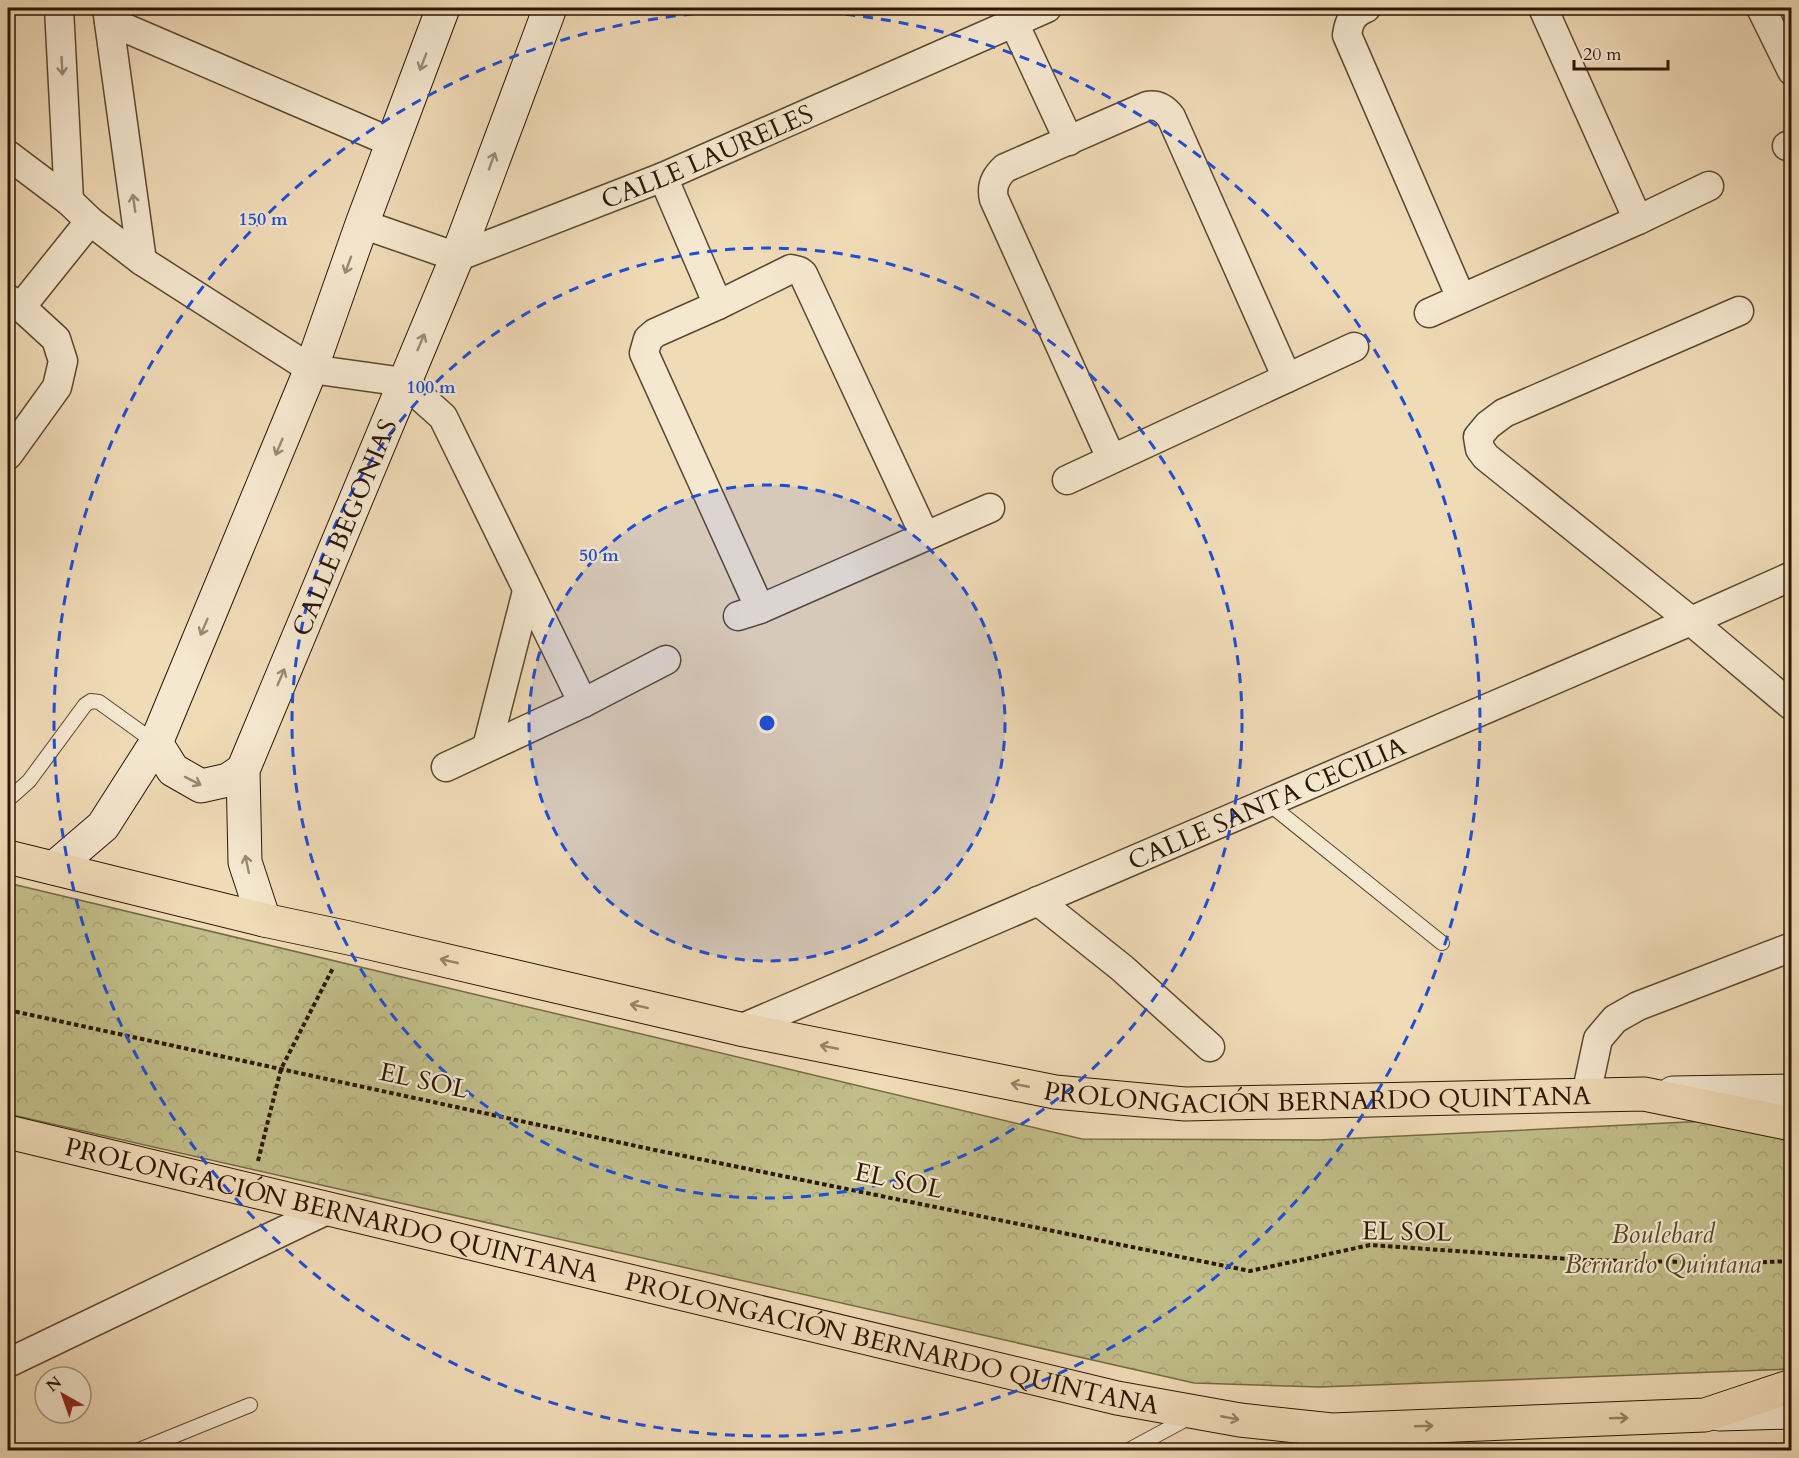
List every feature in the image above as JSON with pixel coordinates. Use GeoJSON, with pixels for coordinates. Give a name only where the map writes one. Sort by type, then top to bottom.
{"type":"FeatureCollection","features":[{"type":"Feature","properties":{"kind":"main road","name":"PROLONGACIÓN BERNARDO QUINTANA"},"geometry":{"type":"LineString","coordinates":[[8,857],[264,920],[740,1029],[1055,1092],[1185,1104],[1644,1094]]}},
{"type":"Feature","properties":{"kind":"main road"},"geometry":{"type":"LineString","coordinates":[[1644,1094],[1791,1124]]}},
{"type":"Feature","properties":{"kind":"main road","name":"PROLONGACIÓN BERNARDO QUINTANA"},"geometry":{"type":"LineString","coordinates":[[8,1132],[1117,1398],[1240,1420],[1332,1430],[1705,1415]]}},
{"type":"Feature","properties":{"kind":"main road"},"geometry":{"type":"LineString","coordinates":[[1705,1415],[1791,1386]]}},
{"type":"Feature","properties":{"kind":"street"},"geometry":{"type":"LineString","coordinates":[[59,8],[69,201]]}},
{"type":"Feature","properties":{"kind":"street"},"geometry":{"type":"LineString","coordinates":[[54,868],[103,826],[156,743],[311,369],[362,224],[443,8]]}},
{"type":"Feature","properties":{"kind":"street","name":"CALLE BEGONIAS"},"geometry":{"type":"LineString","coordinates":[[264,920],[245,862],[243,770],[457,257],[550,8]]}},
{"type":"Feature","properties":{"kind":"street","name":"CALLE LAURELES"},"geometry":{"type":"LineString","coordinates":[[457,257],[663,177],[1047,8]]}},
{"type":"Feature","properties":{"kind":"street"},"geometry":{"type":"LineString","coordinates":[[1366,8],[1358,11],[1348,23],[1347,35],[1461,298]]}},
{"type":"Feature","properties":{"kind":"street"},"geometry":{"type":"LineString","coordinates":[[1543,8],[1638,219]]}},
{"type":"Feature","properties":{"kind":"street"},"geometry":{"type":"LineString","coordinates":[[1761,8],[1791,71]]}},
{"type":"Feature","properties":{"kind":"street"},"geometry":{"type":"LineString","coordinates":[[108,14],[393,143]]}},
{"type":"Feature","properties":{"kind":"street"},"geometry":{"type":"LineString","coordinates":[[108,14],[142,261]]}},
{"type":"Feature","properties":{"kind":"street"},"geometry":{"type":"LineString","coordinates":[[1014,23],[1069,141]]}},
{"type":"Feature","properties":{"kind":"street"},"geometry":{"type":"LineString","coordinates":[[1112,458],[992,192],[998,174],[1005,168],[1147,106],[1154,105],[1167,112],[1172,117],[1287,378]]}},
{"type":"Feature","properties":{"kind":"street"},"geometry":{"type":"LineString","coordinates":[[8,155],[142,261],[311,369],[404,382],[443,417],[584,703]]}},
{"type":"Feature","properties":{"kind":"street"},"geometry":{"type":"LineString","coordinates":[[663,177],[718,305]]}},
{"type":"Feature","properties":{"kind":"street"},"geometry":{"type":"LineString","coordinates":[[1429,313],[1709,186]]}},
{"type":"Feature","properties":{"kind":"street"},"geometry":{"type":"LineString","coordinates":[[8,455],[57,387],[63,361],[56,339],[14,303],[90,221]]}},
{"type":"Feature","properties":{"kind":"street"},"geometry":{"type":"LineString","coordinates":[[362,224],[457,257]]}},
{"type":"Feature","properties":{"kind":"street"},"geometry":{"type":"LineString","coordinates":[[925,536],[803,274],[799,270],[791,270],[655,333],[648,339],[644,353],[749,612],[990,508]]}},
{"type":"Feature","properties":{"kind":"street"},"geometry":{"type":"LineString","coordinates":[[1739,311],[1504,413],[1488,425],[1478,437],[1480,449],[1486,457],[1691,621],[1791,706]]}},
{"type":"Feature","properties":{"kind":"street"},"geometry":{"type":"LineString","coordinates":[[1066,480],[1354,346]]}},
{"type":"Feature","properties":{"kind":"street","name":"CALLE SANTA CECILIA"},"geometry":{"type":"LineString","coordinates":[[740,1029],[1791,576]]}},
{"type":"Feature","properties":{"kind":"street"},"geometry":{"type":"LineString","coordinates":[[487,747],[527,591]]}},
{"type":"Feature","properties":{"kind":"street"},"geometry":{"type":"LineString","coordinates":[[446,767],[584,703],[666,660]]}},
{"type":"Feature","properties":{"kind":"street"},"geometry":{"type":"LineString","coordinates":[[156,743],[173,770],[201,786],[228,780],[243,770]]}},
{"type":"Feature","properties":{"kind":"street"},"geometry":{"type":"LineString","coordinates":[[1038,902],[1122,968],[1210,1047]]}},
{"type":"Feature","properties":{"kind":"street"},"geometry":{"type":"LineString","coordinates":[[1586,1095],[1598,1039],[1615,1019],[1638,1006],[1791,947]]}},
{"type":"Feature","properties":{"kind":"street","name":"PROLONGACIÓN BERNARDO QUINTANA"},"geometry":{"type":"LineString","coordinates":[[1644,1094],[1791,1091]]}},
{"type":"Feature","properties":{"kind":"street"},"geometry":{"type":"LineString","coordinates":[[8,1363],[329,1209]]}},
{"type":"Feature","properties":{"kind":"street","name":"PROLONGACIÓN BERNARDO QUINTANA"},"geometry":{"type":"LineString","coordinates":[[1705,1415],[1791,1412]]}},
{"type":"Feature","properties":{"kind":"lane"},"geometry":{"type":"LineString","coordinates":[[8,798],[29,781],[85,705],[91,701],[99,702],[156,743]]}},
{"type":"Feature","properties":{"kind":"lane"},"geometry":{"type":"LineString","coordinates":[[1268,803],[1442,943]]}},
{"type":"Feature","properties":{"kind":"lane"},"geometry":{"type":"LineString","coordinates":[[139,1450],[250,1405]]}},
{"type":"Feature","properties":{"kind":"lane"},"geometry":{"type":"LineString","coordinates":[[1129,1450],[1198,1412]]}},
{"type":"Feature","properties":{"kind":"path"},"geometry":{"type":"LineString","coordinates":[[250,1191],[281,1069],[349,938]]}},
{"type":"Feature","properties":{"kind":"path","name":"EL SOL"},"geometry":{"type":"LineString","coordinates":[[8,1010],[650,1149],[1250,1271],[1370,1245],[1584,1260],[1740,1263],[1791,1261]]}},
{"type":"Feature","properties":{"kind":"green space","name":"Boulebard Bernardo Quintana"},"geometry":{"type":"Polygon","coordinates":[[[8,883],[1082,1139],[1319,1140],[1791,1117],[1791,1369],[1320,1387],[1194,1383],[8,1114],[8,883]]]}}]}
